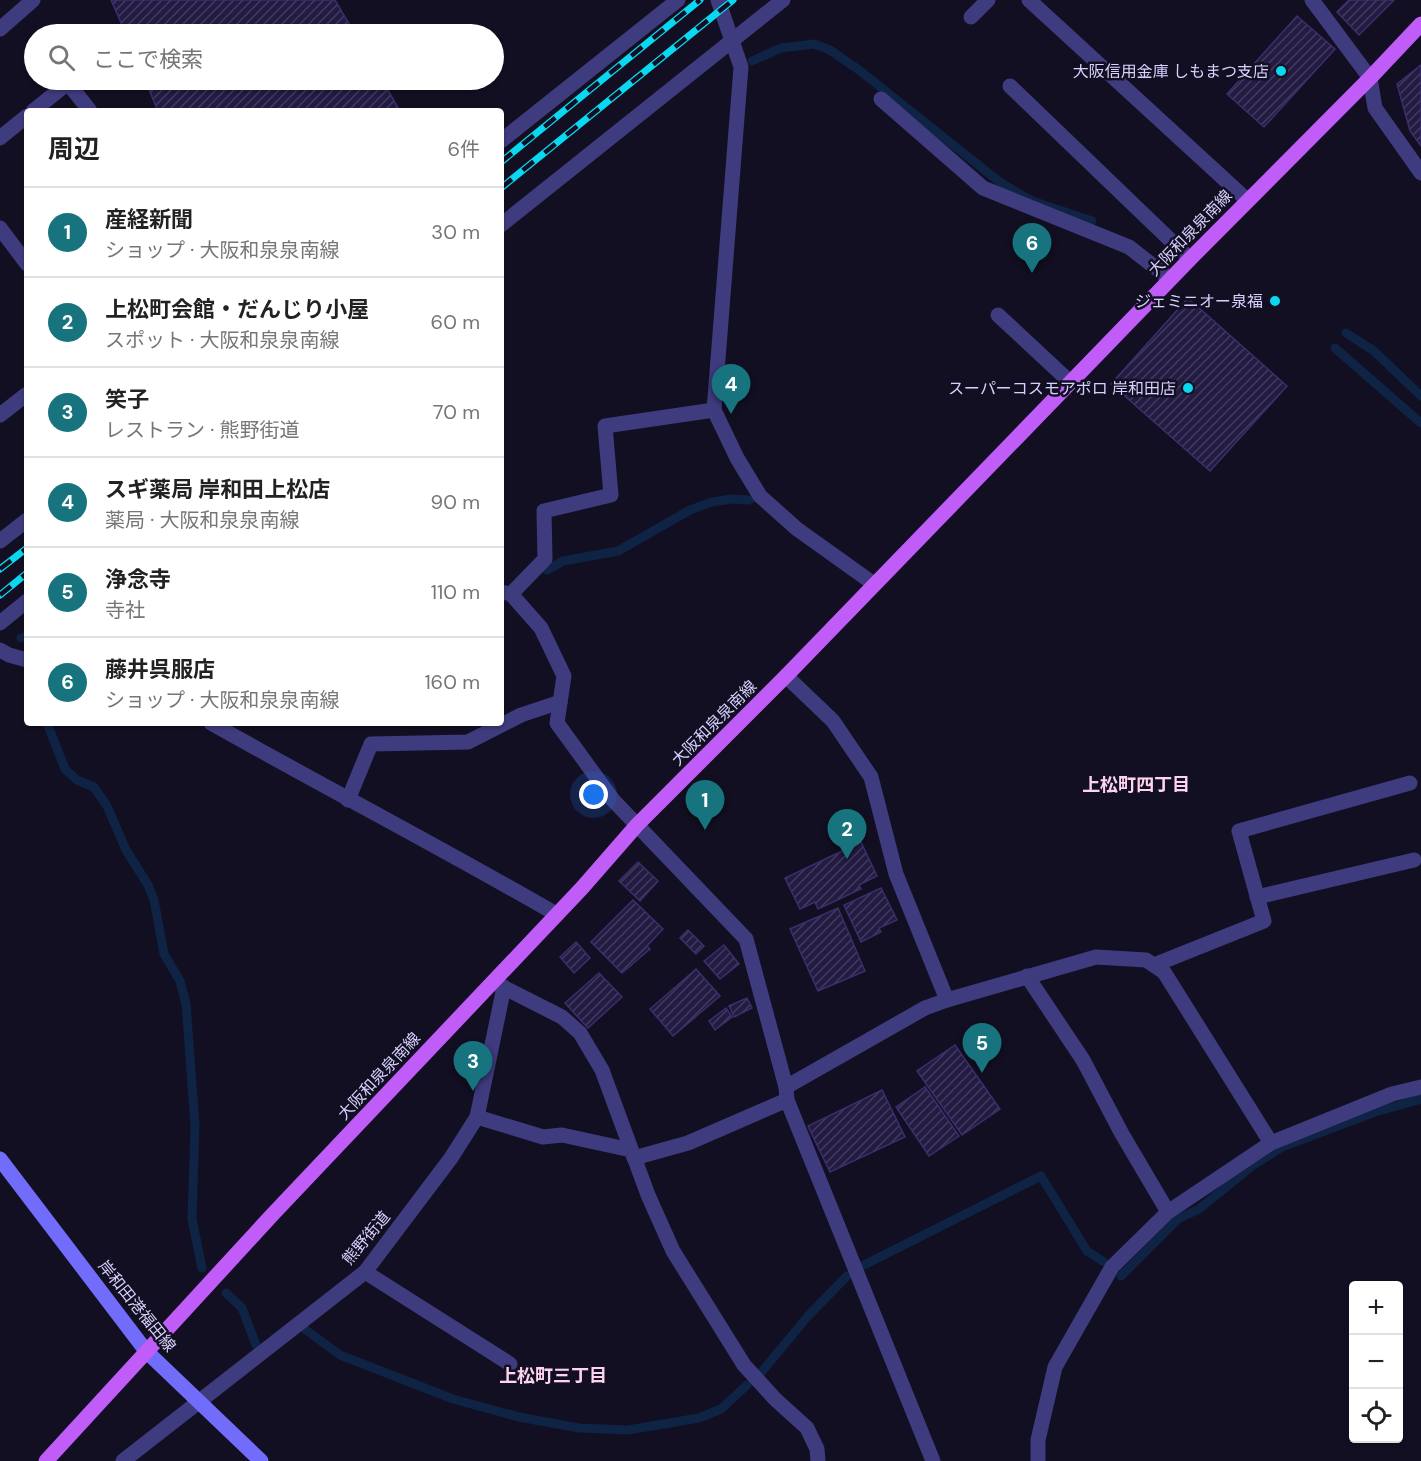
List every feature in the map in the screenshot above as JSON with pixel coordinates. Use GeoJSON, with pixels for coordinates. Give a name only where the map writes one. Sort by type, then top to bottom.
{"type":"FeatureCollection","features":[{"type":"Feature","properties":{"kind":"main road","name":"大阪和泉泉南線"},"geometry":{"type":"LineString","coordinates":[[46,1461],[146,1351],[498,985],[556,914],[637,825],[786,676],[1170,279],[1421,24]]}},
{"type":"Feature","properties":{"kind":"street"},"geometry":{"type":"LineString","coordinates":[[0,29],[33,0]]}},
{"type":"Feature","properties":{"kind":"street"},"geometry":{"type":"LineString","coordinates":[[504,139],[678,0]]}},
{"type":"Feature","properties":{"kind":"street"},"geometry":{"type":"LineString","coordinates":[[718,0],[741,67],[714,410],[737,458],[760,496],[797,529],[874,584]]}},
{"type":"Feature","properties":{"kind":"street"},"geometry":{"type":"LineString","coordinates":[[504,223],[783,0]]}},
{"type":"Feature","properties":{"kind":"street"},"geometry":{"type":"LineString","coordinates":[[971,17],[988,0]]}},
{"type":"Feature","properties":{"kind":"street"},"geometry":{"type":"LineString","coordinates":[[1029,0],[1247,200]]}},
{"type":"Feature","properties":{"kind":"street"},"geometry":{"type":"LineString","coordinates":[[1312,0],[1370,78],[1375,108],[1421,173]]}},
{"type":"Feature","properties":{"kind":"street"},"geometry":{"type":"LineString","coordinates":[[1011,86],[1190,259]]}},
{"type":"Feature","properties":{"kind":"street"},"geometry":{"type":"LineString","coordinates":[[37,108],[58,90]]}},
{"type":"Feature","properties":{"kind":"street"},"geometry":{"type":"LineString","coordinates":[[74,90],[88,108]]}},
{"type":"Feature","properties":{"kind":"street"},"geometry":{"type":"LineString","coordinates":[[881,99],[982,188],[1129,247],[1170,279]]}},
{"type":"Feature","properties":{"kind":"street"},"geometry":{"type":"LineString","coordinates":[[0,138],[24,118]]}},
{"type":"Feature","properties":{"kind":"street"},"geometry":{"type":"LineString","coordinates":[[0,228],[24,260]]}},
{"type":"Feature","properties":{"kind":"street"},"geometry":{"type":"LineString","coordinates":[[998,315],[1070,382]]}},
{"type":"Feature","properties":{"kind":"street"},"geometry":{"type":"LineString","coordinates":[[0,415],[24,396]]}},
{"type":"Feature","properties":{"kind":"street"},"geometry":{"type":"LineString","coordinates":[[714,410],[605,426],[611,495],[544,511],[545,559],[506,593],[541,628],[564,676],[557,723],[613,800],[746,939],[787,1094],[933,1461]]}},
{"type":"Feature","properties":{"kind":"street"},"geometry":{"type":"LineString","coordinates":[[0,541],[24,522]]}},
{"type":"Feature","properties":{"kind":"street"},"geometry":{"type":"LineString","coordinates":[[0,623],[24,604]]}},
{"type":"Feature","properties":{"kind":"street"},"geometry":{"type":"LineString","coordinates":[[0,650],[24,659]]}},
{"type":"Feature","properties":{"kind":"street"},"geometry":{"type":"LineString","coordinates":[[786,676],[833,721],[871,777],[896,874],[947,1000]]}},
{"type":"Feature","properties":{"kind":"street"},"geometry":{"type":"LineString","coordinates":[[504,724],[521,715],[560,702]]}},
{"type":"Feature","properties":{"kind":"street"},"geometry":{"type":"LineString","coordinates":[[216,726],[348,800],[455,855],[556,914]]}},
{"type":"Feature","properties":{"kind":"street"},"geometry":{"type":"LineString","coordinates":[[348,800],[371,744],[468,742],[499,726]]}},
{"type":"Feature","properties":{"kind":"street"},"geometry":{"type":"LineString","coordinates":[[1154,965],[1264,921],[1239,831],[1410,783]]}},
{"type":"Feature","properties":{"kind":"street"},"geometry":{"type":"LineString","coordinates":[[1257,897],[1414,860]]}},
{"type":"Feature","properties":{"kind":"street"},"geometry":{"type":"LineString","coordinates":[[477,1117],[543,1137],[562,1135],[632,1154],[688,1143],[787,1094],[925,1008],[1096,957],[1146,960],[1164,972],[1271,1143]]}},
{"type":"Feature","properties":{"kind":"street"},"geometry":{"type":"LineString","coordinates":[[1027,976],[1083,1060],[1122,1134],[1168,1212]]}},
{"type":"Feature","properties":{"kind":"street"},"geometry":{"type":"LineString","coordinates":[[498,985],[562,1017],[580,1033],[602,1070],[648,1195],[673,1251],[744,1365],[775,1399],[807,1428],[818,1449],[819,1461]]}},
{"type":"Feature","properties":{"kind":"street","name":"熊野街道"},"geometry":{"type":"LineString","coordinates":[[123,1461],[365,1272],[451,1158],[477,1117],[498,985]]}},
{"type":"Feature","properties":{"kind":"street"},"geometry":{"type":"LineString","coordinates":[[1038,1461],[1038,1440],[1055,1367],[1112,1267],[1168,1212],[1271,1143],[1392,1094],[1421,1087]]}},
{"type":"Feature","properties":{"kind":"street","name":"岸和田港福田線"},"geometry":{"type":"LineString","coordinates":[[0,1159],[146,1351],[261,1461]]}},
{"type":"Feature","properties":{"kind":"street"},"geometry":{"type":"LineString","coordinates":[[365,1272],[510,1364]]}},
{"type":"Feature","properties":{"kind":"building"},"geometry":{"type":"Polygon","coordinates":[[[111,0],[335,0],[349,24],[122,24],[111,0]]]}},
{"type":"Feature","properties":{"kind":"building"},"geometry":{"type":"Polygon","coordinates":[[[1349,0],[1394,0],[1359,35],[1337,12],[1349,0]]]}},
{"type":"Feature","properties":{"kind":"building","name":"大阪信用金庫 しもまつ支店"},"geometry":{"type":"Polygon","coordinates":[[[1297,16],[1335,49],[1264,127],[1227,94],[1297,16]]]}},
{"type":"Feature","properties":{"kind":"building"},"geometry":{"type":"Polygon","coordinates":[[[1421,65],[1421,146],[1410,131],[1397,84],[1421,65]]]}},
{"type":"Feature","properties":{"kind":"building"},"geometry":{"type":"Polygon","coordinates":[[[149,90],[388,90],[398,108],[157,108],[149,90]]]}},
{"type":"Feature","properties":{"kind":"building"},"geometry":{"type":"Polygon","coordinates":[[[1188,298],[1287,386],[1210,471],[1111,384],[1188,298]]]}},
{"type":"Feature","properties":{"kind":"building"},"geometry":{"type":"Polygon","coordinates":[[[861,842],[877,876],[859,885],[861,889],[818,909],[815,902],[800,909],[785,878],[861,842]]]}},
{"type":"Feature","properties":{"kind":"building"},"geometry":{"type":"Polygon","coordinates":[[[638,862],[658,881],[640,901],[619,881],[638,862]]]}},
{"type":"Feature","properties":{"kind":"building"},"geometry":{"type":"Polygon","coordinates":[[[881,888],[897,920],[879,928],[881,932],[861,942],[844,905],[881,888]]]}},
{"type":"Feature","properties":{"kind":"building"},"geometry":{"type":"Polygon","coordinates":[[[633,900],[663,929],[647,946],[650,949],[622,973],[591,942],[633,900]]]}},
{"type":"Feature","properties":{"kind":"building"},"geometry":{"type":"Polygon","coordinates":[[[838,908],[865,971],[818,991],[790,929],[838,908]]]}},
{"type":"Feature","properties":{"kind":"building"},"geometry":{"type":"Polygon","coordinates":[[[688,930],[704,946],[696,954],[680,938],[688,930]]]}},
{"type":"Feature","properties":{"kind":"building"},"geometry":{"type":"Polygon","coordinates":[[[576,942],[590,958],[574,973],[560,957],[576,942]]]}},
{"type":"Feature","properties":{"kind":"building"},"geometry":{"type":"Polygon","coordinates":[[[724,945],[739,964],[720,979],[704,961],[724,945]]]}},
{"type":"Feature","properties":{"kind":"building"},"geometry":{"type":"Polygon","coordinates":[[[696,969],[720,996],[673,1036],[650,1009],[696,969]]]}},
{"type":"Feature","properties":{"kind":"building"},"geometry":{"type":"Polygon","coordinates":[[[599,973],[622,997],[588,1028],[565,1003],[599,973]]]}},
{"type":"Feature","properties":{"kind":"building"},"geometry":{"type":"Polygon","coordinates":[[[747,998],[752,1008],[734,1017],[729,1006],[747,998]]]}},
{"type":"Feature","properties":{"kind":"building"},"geometry":{"type":"Polygon","coordinates":[[[726,1008],[732,1017],[715,1030],[709,1021],[726,1008]]]}},
{"type":"Feature","properties":{"kind":"building"},"geometry":{"type":"Polygon","coordinates":[[[955,1045],[1000,1109],[962,1135],[917,1071],[955,1045]]]}},
{"type":"Feature","properties":{"kind":"building"},"geometry":{"type":"Polygon","coordinates":[[[925,1087],[959,1136],[929,1156],[896,1107],[925,1087]]]}},
{"type":"Feature","properties":{"kind":"building"},"geometry":{"type":"Polygon","coordinates":[[[882,1090],[905,1137],[830,1172],[808,1126],[882,1090]]]}},
{"type":"Feature","properties":{"kind":"waterway"},"geometry":{"type":"LineString","coordinates":[[752,61],[781,48],[814,44],[830,50],[859,70],[1001,183],[1032,201],[1092,221]]}},
{"type":"Feature","properties":{"kind":"waterway"},"geometry":{"type":"LineString","coordinates":[[1346,333],[1374,351],[1421,396]]}},
{"type":"Feature","properties":{"kind":"waterway"},"geometry":{"type":"LineString","coordinates":[[1335,348],[1421,423]]}},
{"type":"Feature","properties":{"kind":"waterway"},"geometry":{"type":"LineString","coordinates":[[547,570],[563,561],[618,551],[690,510],[712,502],[732,499],[750,500]]}},
{"type":"Feature","properties":{"kind":"waterway"},"geometry":{"type":"LineString","coordinates":[[48,726],[65,769],[77,780],[94,787],[107,806],[126,850],[148,885],[154,900],[164,954],[180,981],[186,1004],[195,1125],[192,1219],[202,1268]]}},
{"type":"Feature","properties":{"kind":"waterway"},"geometry":{"type":"LineString","coordinates":[[1121,1276],[1178,1219],[1199,1209],[1252,1166],[1282,1147],[1375,1112],[1421,1099]]}},
{"type":"Feature","properties":{"kind":"waterway"},"geometry":{"type":"LineString","coordinates":[[864,1265],[1041,1176],[1087,1251],[1104,1262]]}},
{"type":"Feature","properties":{"kind":"waterway"},"geometry":{"type":"LineString","coordinates":[[760,1374],[808,1316],[847,1276]]}},
{"type":"Feature","properties":{"kind":"waterway"},"geometry":{"type":"LineString","coordinates":[[226,1293],[242,1308],[256,1345]]}},
{"type":"Feature","properties":{"kind":"waterway"},"geometry":{"type":"LineString","coordinates":[[302,1327],[340,1355],[453,1399],[519,1417],[579,1428],[628,1430],[699,1418],[721,1409],[747,1385]]}},
{"type":"Feature","properties":{"kind":"railway"},"geometry":{"type":"LineString","coordinates":[[504,160],[700,0]]}},
{"type":"Feature","properties":{"kind":"railway"},"geometry":{"type":"LineString","coordinates":[[504,186],[733,0]]}},
{"type":"Feature","properties":{"kind":"railway"},"geometry":{"type":"LineString","coordinates":[[0,569],[24,550]]}},
{"type":"Feature","properties":{"kind":"railway"},"geometry":{"type":"LineString","coordinates":[[0,595],[24,575]]}},
{"type":"Feature","properties":{"kind":"place","name":"大阪信用金庫 しもまつ支店"},"geometry":{"type":"Point","coordinates":[1281,71]}},
{"type":"Feature","properties":{"kind":"place","name":"藤井呉服店"},"geometry":{"type":"Point","coordinates":[1032,273]}},
{"type":"Feature","properties":{"kind":"place","name":"ジェミニオー泉福"},"geometry":{"type":"Point","coordinates":[1275,301]}},
{"type":"Feature","properties":{"kind":"place","name":"スーパーコスモアポロ 岸和田店"},"geometry":{"type":"Point","coordinates":[1188,388]}},
{"type":"Feature","properties":{"kind":"place","name":"スギ薬局 岸和田上松店"},"geometry":{"type":"Point","coordinates":[731,414]}},
{"type":"Feature","properties":{"kind":"place","name":"産経新聞"},"geometry":{"type":"Point","coordinates":[705,830]}},
{"type":"Feature","properties":{"kind":"place","name":"上松町会館・だんじり小屋"},"geometry":{"type":"Point","coordinates":[847,859]}},
{"type":"Feature","properties":{"kind":"place","name":"浄念寺"},"geometry":{"type":"Point","coordinates":[982,1073]}},
{"type":"Feature","properties":{"kind":"place","name":"笑子"},"geometry":{"type":"Point","coordinates":[473,1091]}},
{"type":"Feature","properties":{"kind":"district","name":"上松町四丁目"},"geometry":{"type":"Point","coordinates":[1136,785]}},
{"type":"Feature","properties":{"kind":"district","name":"上松町三丁目"},"geometry":{"type":"Point","coordinates":[553,1376]}}]}
